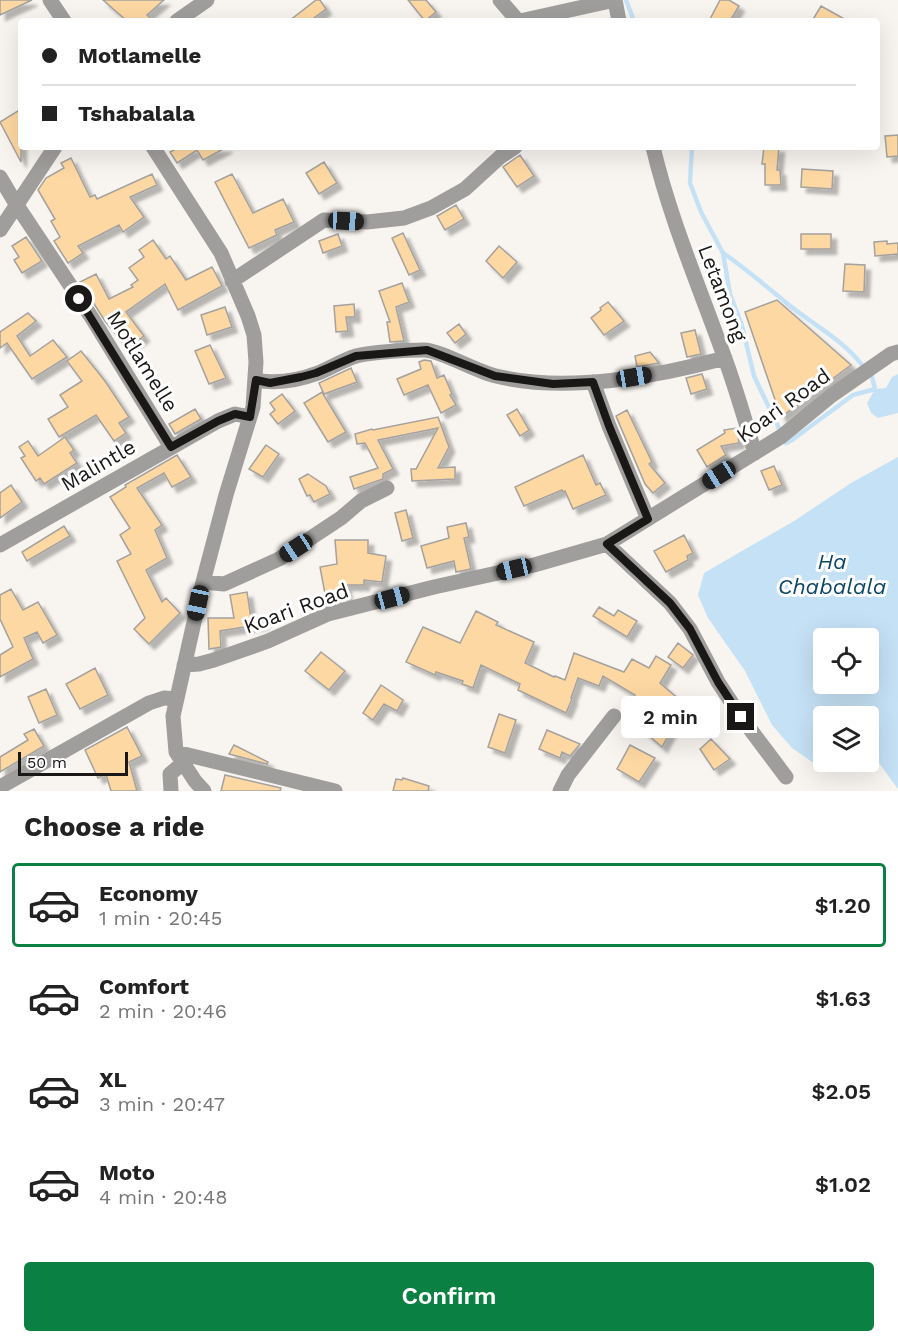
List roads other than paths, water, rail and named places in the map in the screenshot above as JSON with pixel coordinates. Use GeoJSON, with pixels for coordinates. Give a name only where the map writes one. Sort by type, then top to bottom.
{"type":"FeatureCollection","features":[{"type":"Feature","properties":{"kind":"street"},"geometry":{"type":"LineString","coordinates":[[50,0],[62,18]]}},
{"type":"Feature","properties":{"kind":"street"},"geometry":{"type":"LineString","coordinates":[[181,18],[207,0]]}},
{"type":"Feature","properties":{"kind":"street"},"geometry":{"type":"LineString","coordinates":[[500,0],[516,18]]}},
{"type":"Feature","properties":{"kind":"street"},"geometry":{"type":"LineString","coordinates":[[529,18],[579,3],[615,0],[618,18]]}},
{"type":"Feature","properties":{"kind":"street"},"geometry":{"type":"LineString","coordinates":[[0,230],[53,150]]}},
{"type":"Feature","properties":{"kind":"street"},"geometry":{"type":"LineString","coordinates":[[155,150],[221,253],[254,335],[256,380],[250,417],[203,582],[173,716],[180,758],[204,791]]}},
{"type":"Feature","properties":{"kind":"street"},"geometry":{"type":"LineString","coordinates":[[232,281],[324,220],[367,222],[404,218],[432,208],[465,189],[510,150]]}},
{"type":"Feature","properties":{"kind":"street","name":"Letamong"},"geometry":{"type":"LineString","coordinates":[[654,150],[679,237],[725,358],[755,453]]}},
{"type":"Feature","properties":{"kind":"street","name":"Motlamelle"},"geometry":{"type":"LineString","coordinates":[[0,177],[92,318],[171,447]]}},
{"type":"Feature","properties":{"kind":"street"},"geometry":{"type":"LineString","coordinates":[[256,380],[270,383],[306,376],[356,356],[427,350],[495,376],[553,384],[593,382],[666,372],[725,358]]}},
{"type":"Feature","properties":{"kind":"street","name":"Koari Road"},"geometry":{"type":"LineString","coordinates":[[184,664],[199,664],[214,660],[268,641],[328,614],[534,565],[607,544],[782,436],[832,395],[891,354],[898,352]]}},
{"type":"Feature","properties":{"kind":"street"},"geometry":{"type":"LineString","coordinates":[[593,382],[648,519]]}},
{"type":"Feature","properties":{"kind":"street","name":"Malintle"},"geometry":{"type":"LineString","coordinates":[[0,545],[218,421],[235,414],[250,417]]}},
{"type":"Feature","properties":{"kind":"street"},"geometry":{"type":"LineString","coordinates":[[203,582],[224,584],[279,560],[361,501],[387,488]]}},
{"type":"Feature","properties":{"kind":"street"},"geometry":{"type":"LineString","coordinates":[[607,544],[670,603],[690,629],[724,691],[786,777]]}},
{"type":"Feature","properties":{"kind":"street"},"geometry":{"type":"LineString","coordinates":[[0,787],[149,703],[164,698],[177,699]]}},
{"type":"Feature","properties":{"kind":"street"},"geometry":{"type":"LineString","coordinates":[[560,791],[568,775],[614,716]]}},
{"type":"Feature","properties":{"kind":"street"},"geometry":{"type":"LineString","coordinates":[[171,791],[170,774],[180,758]]}},
{"type":"Feature","properties":{"kind":"street"},"geometry":{"type":"LineString","coordinates":[[180,758],[335,791]]}},
{"type":"Feature","properties":{"kind":"water"},"geometry":{"type":"Polygon","coordinates":[[[898,374],[898,413],[878,418],[871,413],[867,403],[875,389],[886,388],[892,377],[898,374]]]}},
{"type":"Feature","properties":{"kind":"water","name":"Ha Chabalala"},"geometry":{"type":"Polygon","coordinates":[[[898,457],[898,789],[879,763],[879,706],[813,706],[813,763],[792,748],[772,725],[745,671],[708,618],[698,595],[704,573],[794,521],[851,483],[898,457]]]}},
{"type":"Feature","properties":{"kind":"waterway"},"geometry":{"type":"LineString","coordinates":[[626,0],[633,18]]}},
{"type":"Feature","properties":{"kind":"waterway"},"geometry":{"type":"LineString","coordinates":[[692,150],[690,183],[701,212],[723,253],[730,294],[742,326],[754,376],[786,443],[853,395],[875,389]]}},
{"type":"Feature","properties":{"kind":"waterway"},"geometry":{"type":"LineString","coordinates":[[723,253],[839,341],[862,365]]}},
{"type":"Feature","properties":{"kind":"waterway"},"geometry":{"type":"LineString","coordinates":[[872,377],[875,389]]}}]}
